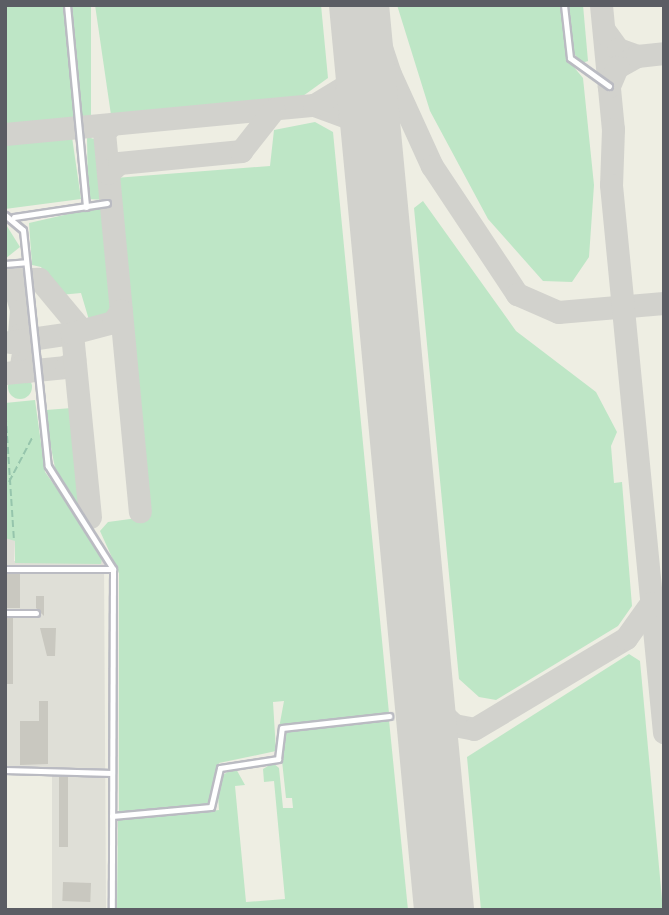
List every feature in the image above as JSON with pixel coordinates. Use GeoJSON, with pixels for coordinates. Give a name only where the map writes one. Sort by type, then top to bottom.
{"type":"FeatureCollection","features":[{"type":"Feature","properties":{"kind":"lane"},"geometry":{"type":"LineString","coordinates":[[67,5],[86,207]]}},
{"type":"Feature","properties":{"kind":"lane"},"geometry":{"type":"LineString","coordinates":[[564,5],[570,58],[609,86]]}},
{"type":"Feature","properties":{"kind":"lane"},"geometry":{"type":"LineString","coordinates":[[5,215],[14,217],[107,203]]}},
{"type":"Feature","properties":{"kind":"lane"},"geometry":{"type":"LineString","coordinates":[[14,217],[22,225],[46,457],[58,489],[105,549],[113,569],[112,910]]}},
{"type":"Feature","properties":{"kind":"lane"},"geometry":{"type":"LineString","coordinates":[[5,264],[26,262]]}},
{"type":"Feature","properties":{"kind":"lane"},"geometry":{"type":"LineString","coordinates":[[5,569],[113,569]]}},
{"type":"Feature","properties":{"kind":"lane"},"geometry":{"type":"LineString","coordinates":[[5,612],[36,613]]}},
{"type":"Feature","properties":{"kind":"lane"},"geometry":{"type":"LineString","coordinates":[[112,816],[211,807],[220,768],[278,759],[282,728],[389,716]]}},
{"type":"Feature","properties":{"kind":"lane"},"geometry":{"type":"LineString","coordinates":[[5,770],[112,773]]}},
{"type":"Feature","properties":{"kind":"path"},"geometry":{"type":"LineString","coordinates":[[5,405],[8,485],[14,541]]}},
{"type":"Feature","properties":{"kind":"path"},"geometry":{"type":"LineString","coordinates":[[5,489],[32,438]]}},
{"type":"Feature","properties":{"kind":"shaded area"},"geometry":{"type":"Polygon","coordinates":[[[5,535],[15,541],[14,561],[104,561],[106,910],[52,910],[52,774],[5,774],[5,535]]]}},
{"type":"Feature","properties":{"kind":"green space"},"geometry":{"type":"Polygon","coordinates":[[[5,5],[91,5],[91,126],[5,126],[5,5]]]}},
{"type":"Feature","properties":{"kind":"green space"},"geometry":{"type":"Polygon","coordinates":[[[95,5],[321,5],[328,78],[303,96],[111,115],[95,5]]]}},
{"type":"Feature","properties":{"kind":"green space"},"geometry":{"type":"Polygon","coordinates":[[[397,5],[560,5],[568,60],[583,78],[594,185],[589,257],[572,282],[543,281],[488,219],[430,111],[397,5]]]}},
{"type":"Feature","properties":{"kind":"green space"},"geometry":{"type":"Polygon","coordinates":[[[567,5],[583,5],[588,61],[582,63],[571,50],[567,5]]]}},
{"type":"Feature","properties":{"kind":"green space"},"geometry":{"type":"Polygon","coordinates":[[[315,122],[333,132],[389,713],[279,728],[284,701],[273,702],[276,751],[219,763],[211,803],[119,812],[119,573],[100,531],[108,522],[145,517],[115,178],[270,166],[274,130],[315,122]]]}},
{"type":"Feature","properties":{"kind":"green space"},"geometry":{"type":"Polygon","coordinates":[[[72,137],[81,199],[5,209],[5,144],[72,137]]]}},
{"type":"Feature","properties":{"kind":"green space"},"geometry":{"type":"Polygon","coordinates":[[[87,137],[98,140],[106,200],[88,199],[87,137]]]}},
{"type":"Feature","properties":{"kind":"green space"},"geometry":{"type":"Polygon","coordinates":[[[423,201],[516,331],[596,392],[617,432],[611,446],[614,483],[622,482],[632,606],[618,626],[496,700],[479,697],[459,679],[414,208],[423,201]]]}},
{"type":"Feature","properties":{"kind":"green space"},"geometry":{"type":"Polygon","coordinates":[[[108,205],[117,308],[111,317],[89,320],[81,293],[60,295],[41,267],[32,265],[29,223],[108,205]]]}},
{"type":"Feature","properties":{"kind":"green space"},"geometry":{"type":"Polygon","coordinates":[[[5,223],[20,247],[5,259],[5,223]]]}},
{"type":"Feature","properties":{"kind":"green space"},"geometry":{"type":"Polygon","coordinates":[[[20,375],[29,378],[32,387],[29,396],[20,399],[11,396],[8,387],[11,378],[20,375]]]}},
{"type":"Feature","properties":{"kind":"green space"},"geometry":{"type":"Polygon","coordinates":[[[35,400],[45,472],[103,554],[101,564],[15,563],[15,541],[5,538],[5,403],[35,400]]]}},
{"type":"Feature","properties":{"kind":"green space"},"geometry":{"type":"Polygon","coordinates":[[[72,408],[79,422],[86,516],[56,473],[47,427],[46,410],[72,408]]]}},
{"type":"Feature","properties":{"kind":"green space"},"geometry":{"type":"Polygon","coordinates":[[[629,654],[640,661],[663,910],[481,910],[467,757],[629,654]]]}},
{"type":"Feature","properties":{"kind":"green space"},"geometry":{"type":"Polygon","coordinates":[[[389,720],[408,910],[117,910],[118,820],[219,810],[217,779],[235,767],[245,785],[235,786],[246,902],[285,899],[274,781],[264,782],[263,769],[273,763],[279,768],[283,808],[293,808],[292,798],[286,798],[279,733],[389,720]]]}},
{"type":"Feature","properties":{"kind":"building"},"geometry":{"type":"Polygon","coordinates":[[[5,574],[20,574],[20,608],[5,608],[5,574]]]}},
{"type":"Feature","properties":{"kind":"building"},"geometry":{"type":"Polygon","coordinates":[[[36,596],[44,596],[44,616],[36,608],[36,596]]]}},
{"type":"Feature","properties":{"kind":"building"},"geometry":{"type":"Polygon","coordinates":[[[5,618],[13,618],[13,684],[5,684],[5,618]]]}},
{"type":"Feature","properties":{"kind":"building"},"geometry":{"type":"Polygon","coordinates":[[[40,628],[56,628],[55,656],[47,656],[40,628]]]}},
{"type":"Feature","properties":{"kind":"building"},"geometry":{"type":"Polygon","coordinates":[[[39,701],[48,701],[48,764],[20,765],[20,721],[39,721],[39,701]]]}},
{"type":"Feature","properties":{"kind":"building"},"geometry":{"type":"Polygon","coordinates":[[[59,777],[68,777],[68,847],[59,847],[59,777]]]}},
{"type":"Feature","properties":{"kind":"building"},"geometry":{"type":"Polygon","coordinates":[[[63,882],[91,883],[90,902],[62,901],[63,882]]]}},
{"type":"Feature","properties":{"kind":"taxiway"},"geometry":{"type":"LineString","coordinates":[[367,5],[390,74],[432,166],[517,294],[558,312],[664,303]]}},
{"type":"Feature","properties":{"kind":"taxiway"},"geometry":{"type":"LineString","coordinates":[[601,5],[613,129],[611,185],[664,732]]}},
{"type":"Feature","properties":{"kind":"taxiway"},"geometry":{"type":"LineString","coordinates":[[604,30],[618,49],[637,56],[617,67],[609,86]]}},
{"type":"Feature","properties":{"kind":"taxiway"},"geometry":{"type":"LineString","coordinates":[[5,134],[314,105],[346,86],[364,52]]}},
{"type":"Feature","properties":{"kind":"taxiway"},"geometry":{"type":"LineString","coordinates":[[637,56],[664,53]]}},
{"type":"Feature","properties":{"kind":"taxiway"},"geometry":{"type":"LineString","coordinates":[[314,105],[349,118],[373,147]]}},
{"type":"Feature","properties":{"kind":"taxiway"},"geometry":{"type":"LineString","coordinates":[[108,173],[119,163],[241,151],[274,109]]}},
{"type":"Feature","properties":{"kind":"taxiway"},"geometry":{"type":"LineString","coordinates":[[111,125],[104,132],[140,511]]}},
{"type":"Feature","properties":{"kind":"taxiway"},"geometry":{"type":"LineString","coordinates":[[19,279],[14,285],[21,310],[19,335],[25,340],[21,366],[27,371]]}},
{"type":"Feature","properties":{"kind":"taxiway"},"geometry":{"type":"LineString","coordinates":[[5,280],[39,279],[79,327]]}},
{"type":"Feature","properties":{"kind":"taxiway"},"geometry":{"type":"LineString","coordinates":[[90,517],[72,333],[113,322],[121,310]]}},
{"type":"Feature","properties":{"kind":"taxiway"},"geometry":{"type":"LineString","coordinates":[[10,342],[72,333]]}},
{"type":"Feature","properties":{"kind":"taxiway"},"geometry":{"type":"LineString","coordinates":[[5,373],[66,367],[74,360]]}},
{"type":"Feature","properties":{"kind":"taxiway"},"geometry":{"type":"LineString","coordinates":[[424,696],[454,725],[474,729],[626,638],[651,603]]}},
{"type":"Feature","properties":{"kind":"runway"},"geometry":{"type":"LineString","coordinates":[[359,5],[444,910]]}}]}
